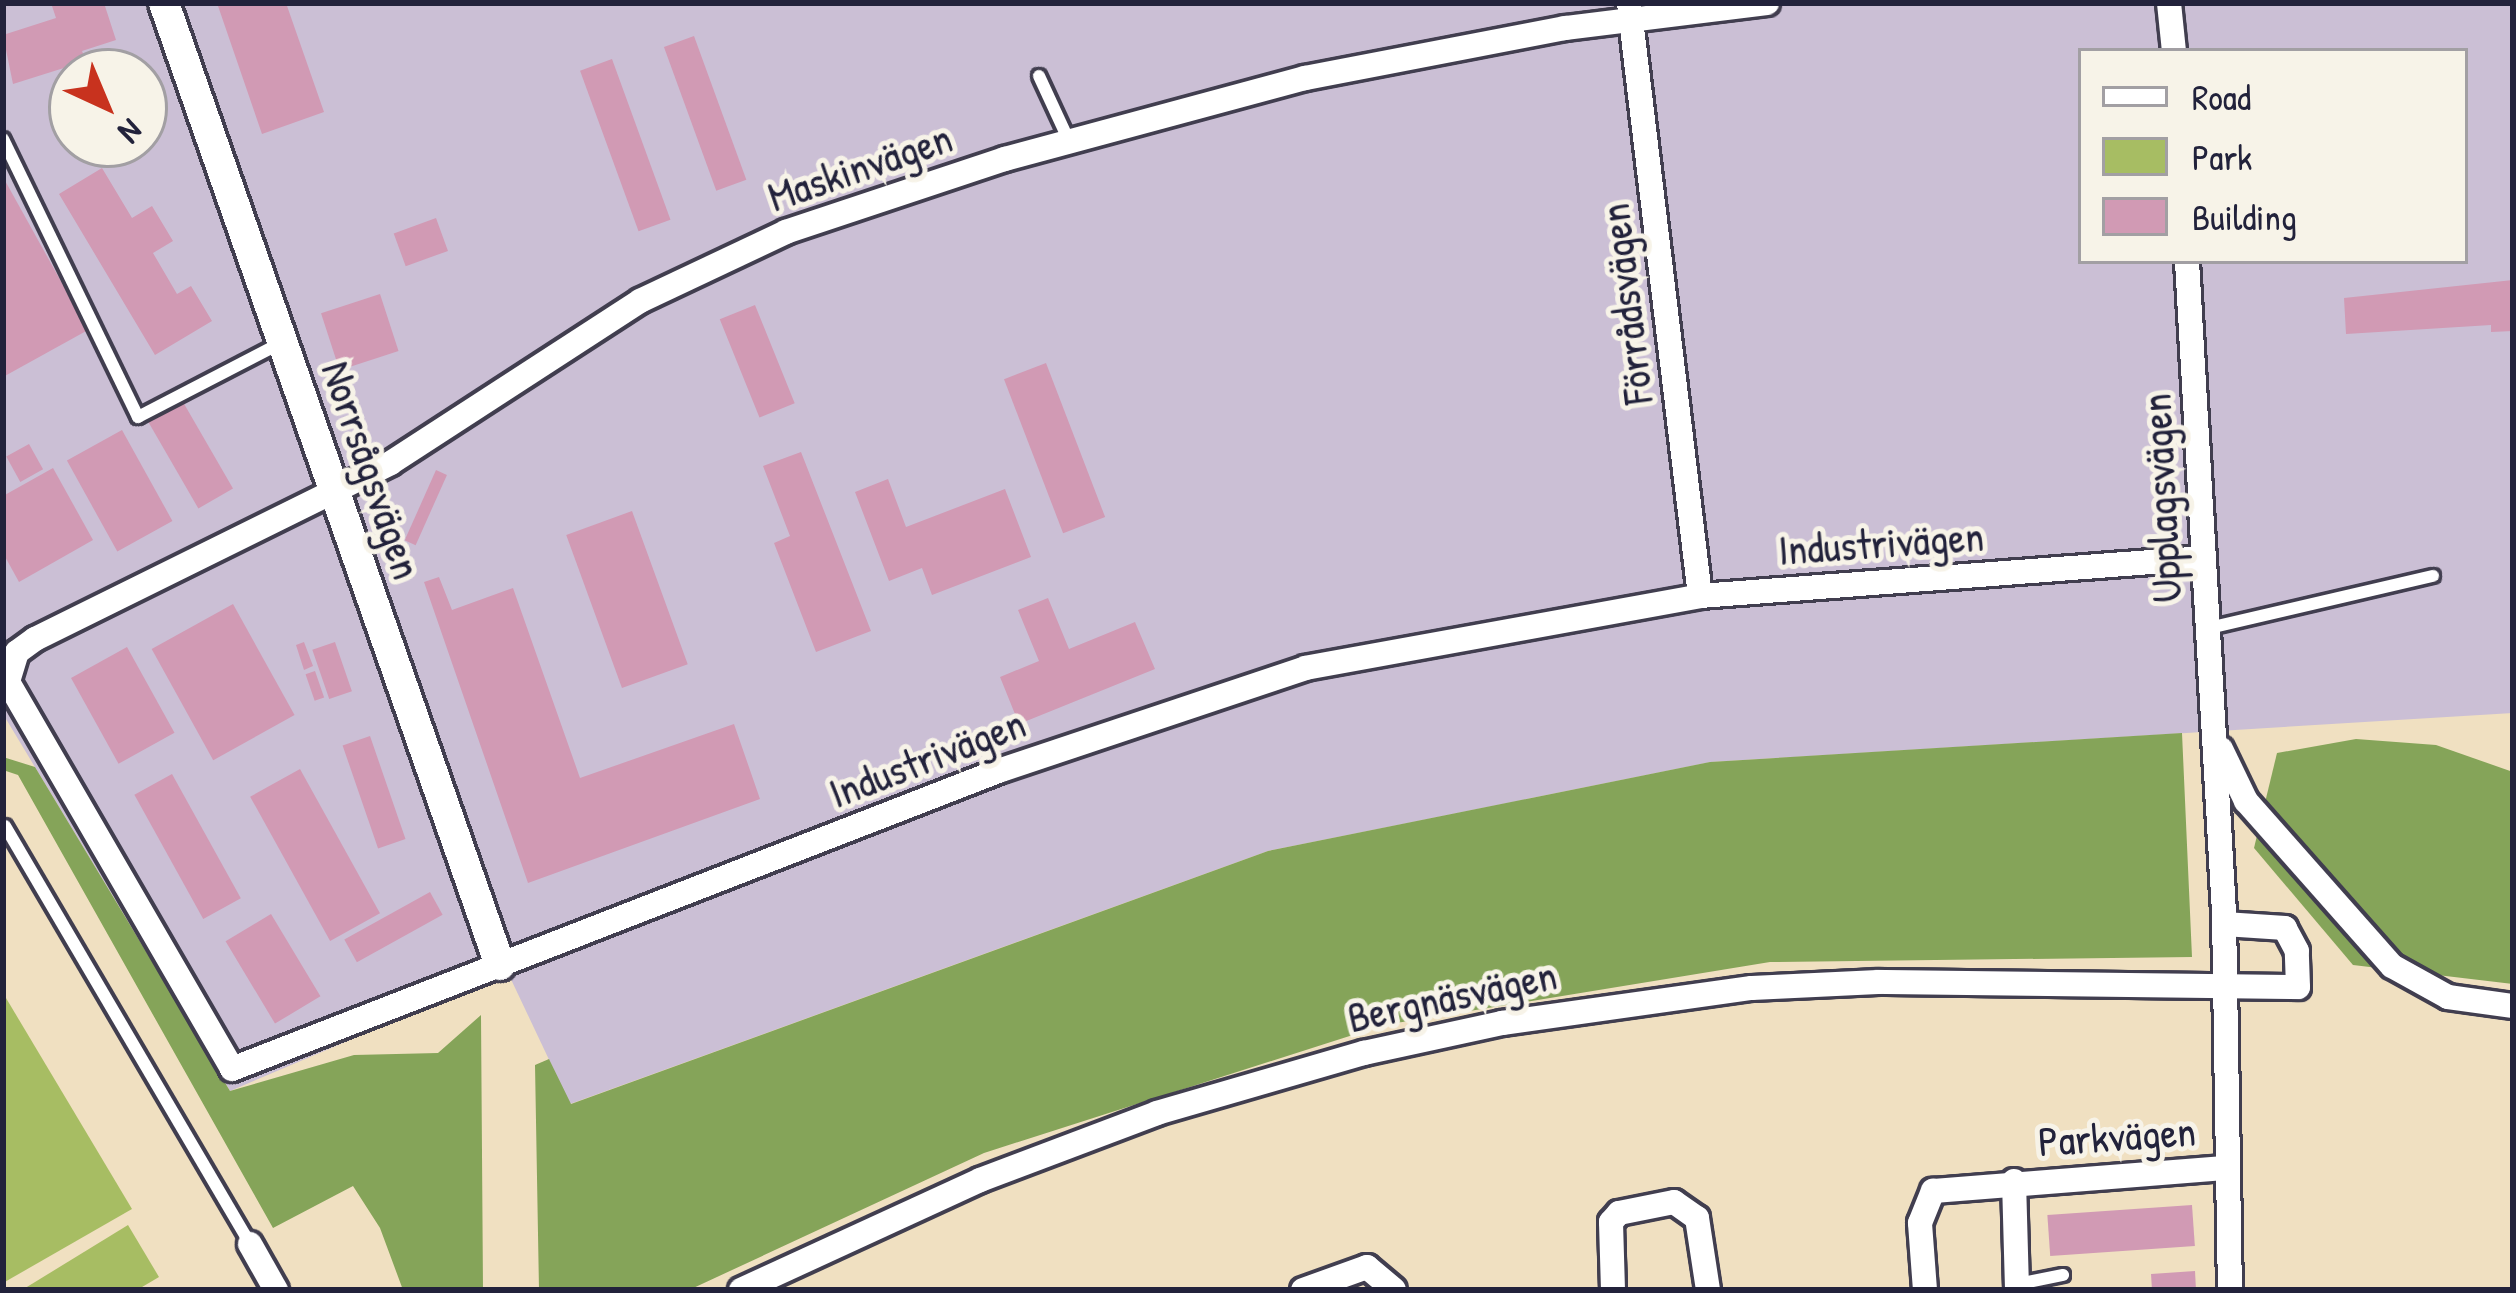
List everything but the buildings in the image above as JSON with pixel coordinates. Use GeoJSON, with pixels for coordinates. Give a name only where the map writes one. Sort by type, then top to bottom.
{"type":"FeatureCollection","features":[{"type":"Feature","properties":{"kind":"street","name":"Norrsågsvägen"},"geometry":{"type":"LineString","coordinates":[[164,3],[500,965]]}},
{"type":"Feature","properties":{"kind":"street","name":"Maskinvägen"},"geometry":{"type":"LineString","coordinates":[[61,627],[335,491],[467,416],[640,301],[730,254],[896,192],[1305,78],[1630,10],[1766,3]]}},
{"type":"Feature","properties":{"kind":"street"},"geometry":{"type":"LineString","coordinates":[[2169,3],[2174,48]]}},
{"type":"Feature","properties":{"kind":"street","name":"Förrådsvägen"},"geometry":{"type":"LineString","coordinates":[[1630,10],[1700,596]]}},
{"type":"Feature","properties":{"kind":"street","name":"Upplagsvägen"},"geometry":{"type":"LineString","coordinates":[[2187,264],[2224,923]]}},
{"type":"Feature","properties":{"kind":"street","name":"Industrivägen"},"geometry":{"type":"LineString","coordinates":[[61,627],[16,652],[5,672],[137,914],[232,1070],[1163,710],[1305,668],[1700,596],[2204,559]]}},
{"type":"Feature","properties":{"kind":"street","name":"Upplagsvägen"},"geometry":{"type":"LineString","coordinates":[[2213,730],[2249,805],[2392,966],[2448,997],[2513,1006]]}},
{"type":"Feature","properties":{"kind":"street"},"geometry":{"type":"LineString","coordinates":[[2224,923],[2230,1290]]}},
{"type":"Feature","properties":{"kind":"street","name":"Bergnäsvägen"},"geometry":{"type":"LineString","coordinates":[[741,1290],[1118,1127],[1342,1058],[1502,1023],[1752,988],[2223,982],[2298,987],[2297,951],[2285,928],[2224,923]]}},
{"type":"Feature","properties":{"kind":"street","name":"Parkvägen"},"geometry":{"type":"LineString","coordinates":[[1925,1290],[1920,1223],[1934,1190],[2225,1168]]}},
{"type":"Feature","properties":{"kind":"street","name":"Parkvägen"},"geometry":{"type":"LineString","coordinates":[[2014,1181],[2017,1287]]}},
{"type":"Feature","properties":{"kind":"street"},"geometry":{"type":"LineString","coordinates":[[1613,1290],[1606,1240],[1611,1222],[1674,1202],[1697,1218],[1708,1290]]}},
{"type":"Feature","properties":{"kind":"street"},"geometry":{"type":"LineString","coordinates":[[250,1244],[276,1290]]}},
{"type":"Feature","properties":{"kind":"street"},"geometry":{"type":"LineString","coordinates":[[1303,1290],[1367,1267],[1394,1290]]}},
{"type":"Feature","properties":{"kind":"lane"},"geometry":{"type":"LineString","coordinates":[[1039,76],[1070,141]]}},
{"type":"Feature","properties":{"kind":"lane"},"geometry":{"type":"LineString","coordinates":[[3,139],[138,417],[282,342]]}},
{"type":"Feature","properties":{"kind":"lane"},"geometry":{"type":"LineString","coordinates":[[2208,628],[2433,575]]}},
{"type":"Feature","properties":{"kind":"lane"},"geometry":{"type":"LineString","coordinates":[[4,826],[250,1244]]}},
{"type":"Feature","properties":{"kind":"lane"},"geometry":{"type":"LineString","coordinates":[[2017,1287],[2062,1275]]}},
{"type":"Feature","properties":{"kind":"shaded area"},"geometry":{"type":"Polygon","coordinates":[[[3,3],[2513,3],[2513,713],[1711,762],[1268,851],[570,1104],[508,973],[230,1091],[3,714],[3,3]]]}},
{"type":"Feature","properties":{"kind":"green space"},"geometry":{"type":"Polygon","coordinates":[[[2182,733],[2192,957],[1770,962],[1384,1025],[984,1153],[689,1290],[539,1290],[535,1065],[549,1059],[571,1104],[1268,851],[1710,762],[2182,733]]]}},
{"type":"Feature","properties":{"kind":"green space"},"geometry":{"type":"Polygon","coordinates":[[[2356,739],[2436,745],[2513,772],[2513,984],[2353,965],[2254,848],[2277,753],[2356,739]]]}},
{"type":"Feature","properties":{"kind":"green space"},"geometry":{"type":"Polygon","coordinates":[[[3,757],[35,767],[230,1091],[354,1055],[438,1053],[481,1015],[483,1290],[403,1290],[380,1228],[353,1186],[273,1228],[18,775],[3,770],[3,757]]]}},
{"type":"Feature","properties":{"kind":"green space"},"geometry":{"type":"Polygon","coordinates":[[[3,993],[132,1209],[3,1283],[3,993]]]}},
{"type":"Feature","properties":{"kind":"green space"},"geometry":{"type":"Polygon","coordinates":[[[128,1225],[159,1277],[137,1290],[22,1290],[128,1225]]]}}]}
